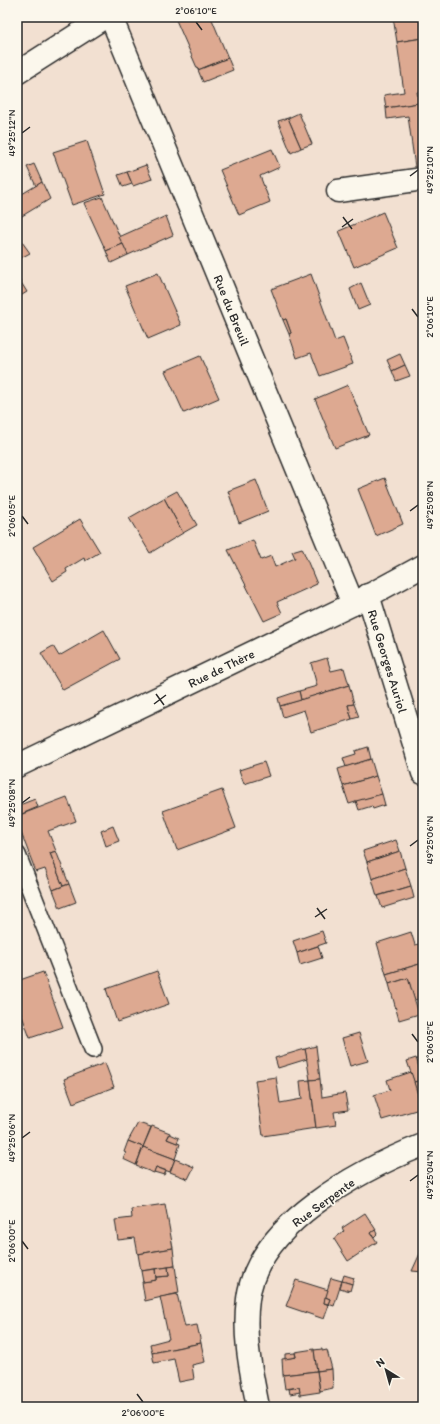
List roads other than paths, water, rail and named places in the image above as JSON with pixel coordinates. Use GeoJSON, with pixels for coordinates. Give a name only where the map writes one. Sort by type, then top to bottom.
{"type":"FeatureCollection","features":[{"type":"Feature","properties":{"kind":"street"},"geometry":{"type":"LineString","coordinates":[[17,73],[105,17]]}},
{"type":"Feature","properties":{"kind":"street","name":"Rue du Breuil"},"geometry":{"type":"LineString","coordinates":[[111,17],[360,599]]}},
{"type":"Feature","properties":{"kind":"street"},"geometry":{"type":"LineString","coordinates":[[338,191],[423,179]]}},
{"type":"Feature","properties":{"kind":"street","name":"Rue de Thère"},"geometry":{"type":"LineString","coordinates":[[17,766],[360,599],[423,566]]}},
{"type":"Feature","properties":{"kind":"street","name":"Rue Georges Auriol"},"geometry":{"type":"LineString","coordinates":[[360,599],[423,773]]}},
{"type":"Feature","properties":{"kind":"street","name":"Rue Serpente"},"geometry":{"type":"LineString","coordinates":[[258,1407],[248,1355],[246,1320],[251,1282],[264,1254],[286,1229],[319,1201],[375,1167],[423,1145]]}},
{"type":"Feature","properties":{"kind":"lane"},"geometry":{"type":"LineString","coordinates":[[17,855],[93,1049]]}}]}
